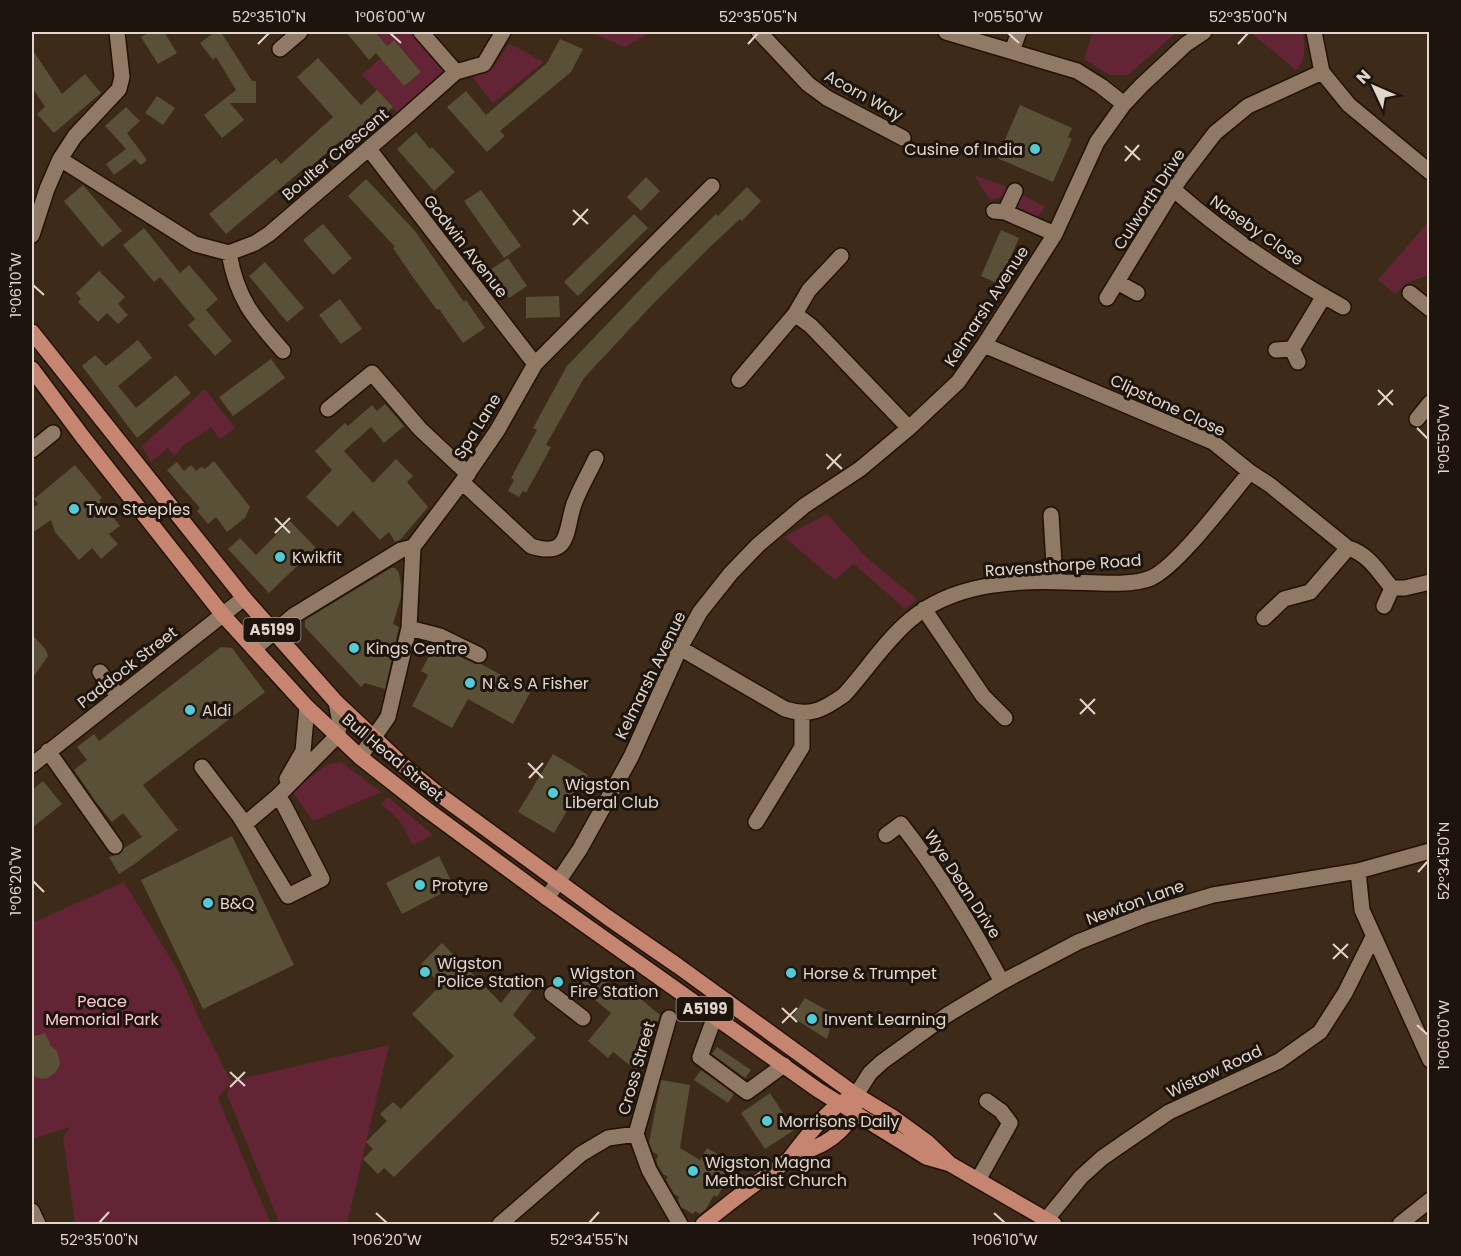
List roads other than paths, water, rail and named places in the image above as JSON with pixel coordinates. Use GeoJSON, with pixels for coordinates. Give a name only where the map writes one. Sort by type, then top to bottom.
{"type":"FeatureCollection","features":[{"type":"Feature","properties":{"kind":"main road","name":"Bull Head Street"},"geometry":{"type":"LineString","coordinates":[[32,332],[244,598],[336,702],[374,738],[437,793],[856,1095],[894,1118],[927,1142],[950,1164]]}},
{"type":"Feature","properties":{"kind":"main road","name":"Bull Head Street"},"geometry":{"type":"LineString","coordinates":[[32,369],[223,615],[307,707],[360,757],[547,898],[813,1087],[926,1158],[950,1164]]}},
{"type":"Feature","properties":{"kind":"main road"},"geometry":{"type":"LineString","coordinates":[[703,1224],[788,1160],[823,1145],[838,1133],[855,1113],[856,1095],[838,1104],[788,1160]]}},
{"type":"Feature","properties":{"kind":"main road"},"geometry":{"type":"LineString","coordinates":[[950,1164],[1050,1222]]}},
{"type":"Feature","properties":{"kind":"street"},"geometry":{"type":"LineString","coordinates":[[32,235],[47,189],[60,159],[75,136],[119,89],[122,77],[117,32]]}},
{"type":"Feature","properties":{"kind":"street"},"geometry":{"type":"LineString","coordinates":[[421,32],[456,72]]}},
{"type":"Feature","properties":{"kind":"street","name":"Boulter Crescent"},"geometry":{"type":"LineString","coordinates":[[229,253],[255,243],[269,234],[456,72],[484,64],[503,32]]}},
{"type":"Feature","properties":{"kind":"street","name":"Acorn Way"},"geometry":{"type":"LineString","coordinates":[[759,32],[808,84],[827,98],[903,138]]}},
{"type":"Feature","properties":{"kind":"street"},"geometry":{"type":"LineString","coordinates":[[946,32],[1077,71],[1124,104]]}},
{"type":"Feature","properties":{"kind":"street"},"geometry":{"type":"LineString","coordinates":[[1012,51],[1019,32]]}},
{"type":"Feature","properties":{"kind":"street","name":"Kelmarsh Avenue"},"geometry":{"type":"LineString","coordinates":[[547,898],[580,849],[632,757],[680,648],[700,612],[731,573],[758,545],[804,506],[860,469],[909,428],[958,382],[1055,234],[1097,142],[1124,104],[1142,85],[1186,44],[1204,32]]}},
{"type":"Feature","properties":{"kind":"street"},"geometry":{"type":"LineString","coordinates":[[1314,32],[1322,72],[1349,105],[1430,172]]}},
{"type":"Feature","properties":{"kind":"street","name":"Culworth Drive"},"geometry":{"type":"LineString","coordinates":[[1107,298],[1173,189],[1215,133],[1248,106],[1322,72]]}},
{"type":"Feature","properties":{"kind":"street","name":"Godwin Avenue"},"geometry":{"type":"LineString","coordinates":[[369,149],[535,364]]}},
{"type":"Feature","properties":{"kind":"street"},"geometry":{"type":"LineString","coordinates":[[60,159],[195,244],[229,253],[234,278],[250,311],[284,351]]}},
{"type":"Feature","properties":{"kind":"street","name":"Spa Lane"},"geometry":{"type":"LineString","coordinates":[[413,547],[497,431],[535,364],[712,186]]}},
{"type":"Feature","properties":{"kind":"street","name":"Naseby Close"},"geometry":{"type":"LineString","coordinates":[[1173,189],[1207,219],[1246,248],[1343,307]]}},
{"type":"Feature","properties":{"kind":"street"},"geometry":{"type":"LineString","coordinates":[[1015,191],[999,212],[1055,234]]}},
{"type":"Feature","properties":{"kind":"street"},"geometry":{"type":"LineString","coordinates":[[739,380],[795,314],[808,290],[841,256]]}},
{"type":"Feature","properties":{"kind":"street"},"geometry":{"type":"LineString","coordinates":[[1117,282],[1137,293]]}},
{"type":"Feature","properties":{"kind":"street"},"geometry":{"type":"LineString","coordinates":[[1289,354],[1324,296]]}},
{"type":"Feature","properties":{"kind":"street"},"geometry":{"type":"LineString","coordinates":[[795,314],[834,349],[909,428]]}},
{"type":"Feature","properties":{"kind":"street","name":"Clipstone Close"},"geometry":{"type":"LineString","coordinates":[[984,345],[1213,442],[1348,548],[1359,551],[1368,558],[1392,588]]}},
{"type":"Feature","properties":{"kind":"street"},"geometry":{"type":"LineString","coordinates":[[328,409],[372,373],[465,478],[531,546],[542,549],[553,549],[568,535],[574,504],[596,458]]}},
{"type":"Feature","properties":{"kind":"street"},"geometry":{"type":"LineString","coordinates":[[1417,419],[1430,403]]}},
{"type":"Feature","properties":{"kind":"street"},"geometry":{"type":"LineString","coordinates":[[32,450],[53,433]]}},
{"type":"Feature","properties":{"kind":"street","name":"Ravensthorpe Road"},"geometry":{"type":"LineString","coordinates":[[802,714],[831,704],[844,695],[909,620],[924,609],[958,593],[998,585],[1055,581],[1123,583],[1150,578],[1176,559],[1250,472]]}},
{"type":"Feature","properties":{"kind":"street"},"geometry":{"type":"LineString","coordinates":[[1051,515],[1055,581]]}},
{"type":"Feature","properties":{"kind":"street"},"geometry":{"type":"LineString","coordinates":[[254,649],[293,616],[401,550],[413,547],[409,628],[388,717],[360,757]]}},
{"type":"Feature","properties":{"kind":"street"},"geometry":{"type":"LineString","coordinates":[[1264,618],[1284,598],[1310,592],[1348,548]]}},
{"type":"Feature","properties":{"kind":"street"},"geometry":{"type":"LineString","coordinates":[[1384,606],[1392,588],[1405,588],[1430,582]]}},
{"type":"Feature","properties":{"kind":"street","name":"Paddock Street"},"geometry":{"type":"LineString","coordinates":[[32,765],[244,598]]}},
{"type":"Feature","properties":{"kind":"street"},"geometry":{"type":"LineString","coordinates":[[924,609],[983,696],[1005,718]]}},
{"type":"Feature","properties":{"kind":"street"},"geometry":{"type":"LineString","coordinates":[[409,628],[440,636],[479,655]]}},
{"type":"Feature","properties":{"kind":"street"},"geometry":{"type":"LineString","coordinates":[[680,648],[785,709],[802,714],[802,747],[756,822]]}},
{"type":"Feature","properties":{"kind":"street"},"geometry":{"type":"LineString","coordinates":[[100,672],[118,696]]}},
{"type":"Feature","properties":{"kind":"street"},"geometry":{"type":"LineString","coordinates":[[242,821],[278,796],[337,736],[340,723],[336,702]]}},
{"type":"Feature","properties":{"kind":"street"},"geometry":{"type":"LineString","coordinates":[[242,821],[289,777],[303,751],[307,707]]}},
{"type":"Feature","properties":{"kind":"street"},"geometry":{"type":"LineString","coordinates":[[48,752],[115,846]]}},
{"type":"Feature","properties":{"kind":"street"},"geometry":{"type":"LineString","coordinates":[[202,766],[242,821],[288,896],[321,879],[278,796]]}},
{"type":"Feature","properties":{"kind":"street","name":"Wye Dean Drive"},"geometry":{"type":"LineString","coordinates":[[886,834],[901,824],[912,838],[967,917],[1002,982]]}},
{"type":"Feature","properties":{"kind":"street","name":"Newton Lane"},"geometry":{"type":"LineString","coordinates":[[856,1095],[870,1073],[882,1062],[947,1015],[1002,982],[1078,942],[1146,915],[1213,895],[1358,871],[1430,851]]}},
{"type":"Feature","properties":{"kind":"street"},"geometry":{"type":"LineString","coordinates":[[1358,871],[1362,910],[1373,936],[1426,1037],[1430,1060]]}},
{"type":"Feature","properties":{"kind":"street"},"geometry":{"type":"LineString","coordinates":[[597,932],[607,917]]}},
{"type":"Feature","properties":{"kind":"street","name":"Wistow Road"},"geometry":{"type":"LineString","coordinates":[[1050,1222],[1081,1177],[1102,1158],[1169,1112],[1279,1060],[1320,1032],[1345,993],[1373,936]]}},
{"type":"Feature","properties":{"kind":"street"},"geometry":{"type":"LineString","coordinates":[[552,994],[583,1018]]}},
{"type":"Feature","properties":{"kind":"street"},"geometry":{"type":"LineString","coordinates":[[722,997],[700,1057],[747,1092],[784,1065]]}},
{"type":"Feature","properties":{"kind":"street","name":"Cross Street"},"geometry":{"type":"LineString","coordinates":[[669,1018],[636,1134],[650,1170],[680,1224]]}},
{"type":"Feature","properties":{"kind":"street"},"geometry":{"type":"LineString","coordinates":[[978,1180],[1010,1123],[1001,1111],[987,1101]]}},
{"type":"Feature","properties":{"kind":"street"},"geometry":{"type":"LineString","coordinates":[[500,1224],[581,1154],[608,1138],[636,1134]]}},
{"type":"Feature","properties":{"kind":"street"},"geometry":{"type":"LineString","coordinates":[[1400,1224],[1430,1200]]}},
{"type":"Feature","properties":{"kind":"street"},"geometry":{"type":"LineString","coordinates":[[32,1211],[38,1224]]}},
{"type":"Feature","properties":{"kind":"place","name":"Cusine of India"},"geometry":{"type":"Point","coordinates":[1035,149]}},
{"type":"Feature","properties":{"kind":"place","name":"Two Steeples"},"geometry":{"type":"Point","coordinates":[74,509]}},
{"type":"Feature","properties":{"kind":"place","name":"Kwikfit"},"geometry":{"type":"Point","coordinates":[280,557]}},
{"type":"Feature","properties":{"kind":"place","name":"Kings Centre"},"geometry":{"type":"Point","coordinates":[354,648]}},
{"type":"Feature","properties":{"kind":"place","name":"N & S A Fisher"},"geometry":{"type":"Point","coordinates":[470,683]}},
{"type":"Feature","properties":{"kind":"place","name":"Aldi"},"geometry":{"type":"Point","coordinates":[190,710]}},
{"type":"Feature","properties":{"kind":"place","name":"Wigston Liberal Club"},"geometry":{"type":"Point","coordinates":[553,793]}},
{"type":"Feature","properties":{"kind":"place","name":"Protyre"},"geometry":{"type":"Point","coordinates":[420,885]}},
{"type":"Feature","properties":{"kind":"place","name":"B&Q"},"geometry":{"type":"Point","coordinates":[208,903]}},
{"type":"Feature","properties":{"kind":"place","name":"Wigston Police Station"},"geometry":{"type":"Point","coordinates":[425,972]}},
{"type":"Feature","properties":{"kind":"place","name":"Horse & Trumpet"},"geometry":{"type":"Point","coordinates":[791,973]}},
{"type":"Feature","properties":{"kind":"place","name":"Wigston Fire Station"},"geometry":{"type":"Point","coordinates":[558,982]}},
{"type":"Feature","properties":{"kind":"place","name":"Invent Learning"},"geometry":{"type":"Point","coordinates":[812,1019]}},
{"type":"Feature","properties":{"kind":"place","name":"Morrisons Daily"},"geometry":{"type":"Point","coordinates":[767,1121]}},
{"type":"Feature","properties":{"kind":"place","name":"Wigston Magna Methodist Church"},"geometry":{"type":"Point","coordinates":[693,1171]}},
{"type":"Feature","properties":{"kind":"park label","name":"Peace Memorial Park"},"geometry":{"type":"Point","coordinates":[102,1010]}}]}
